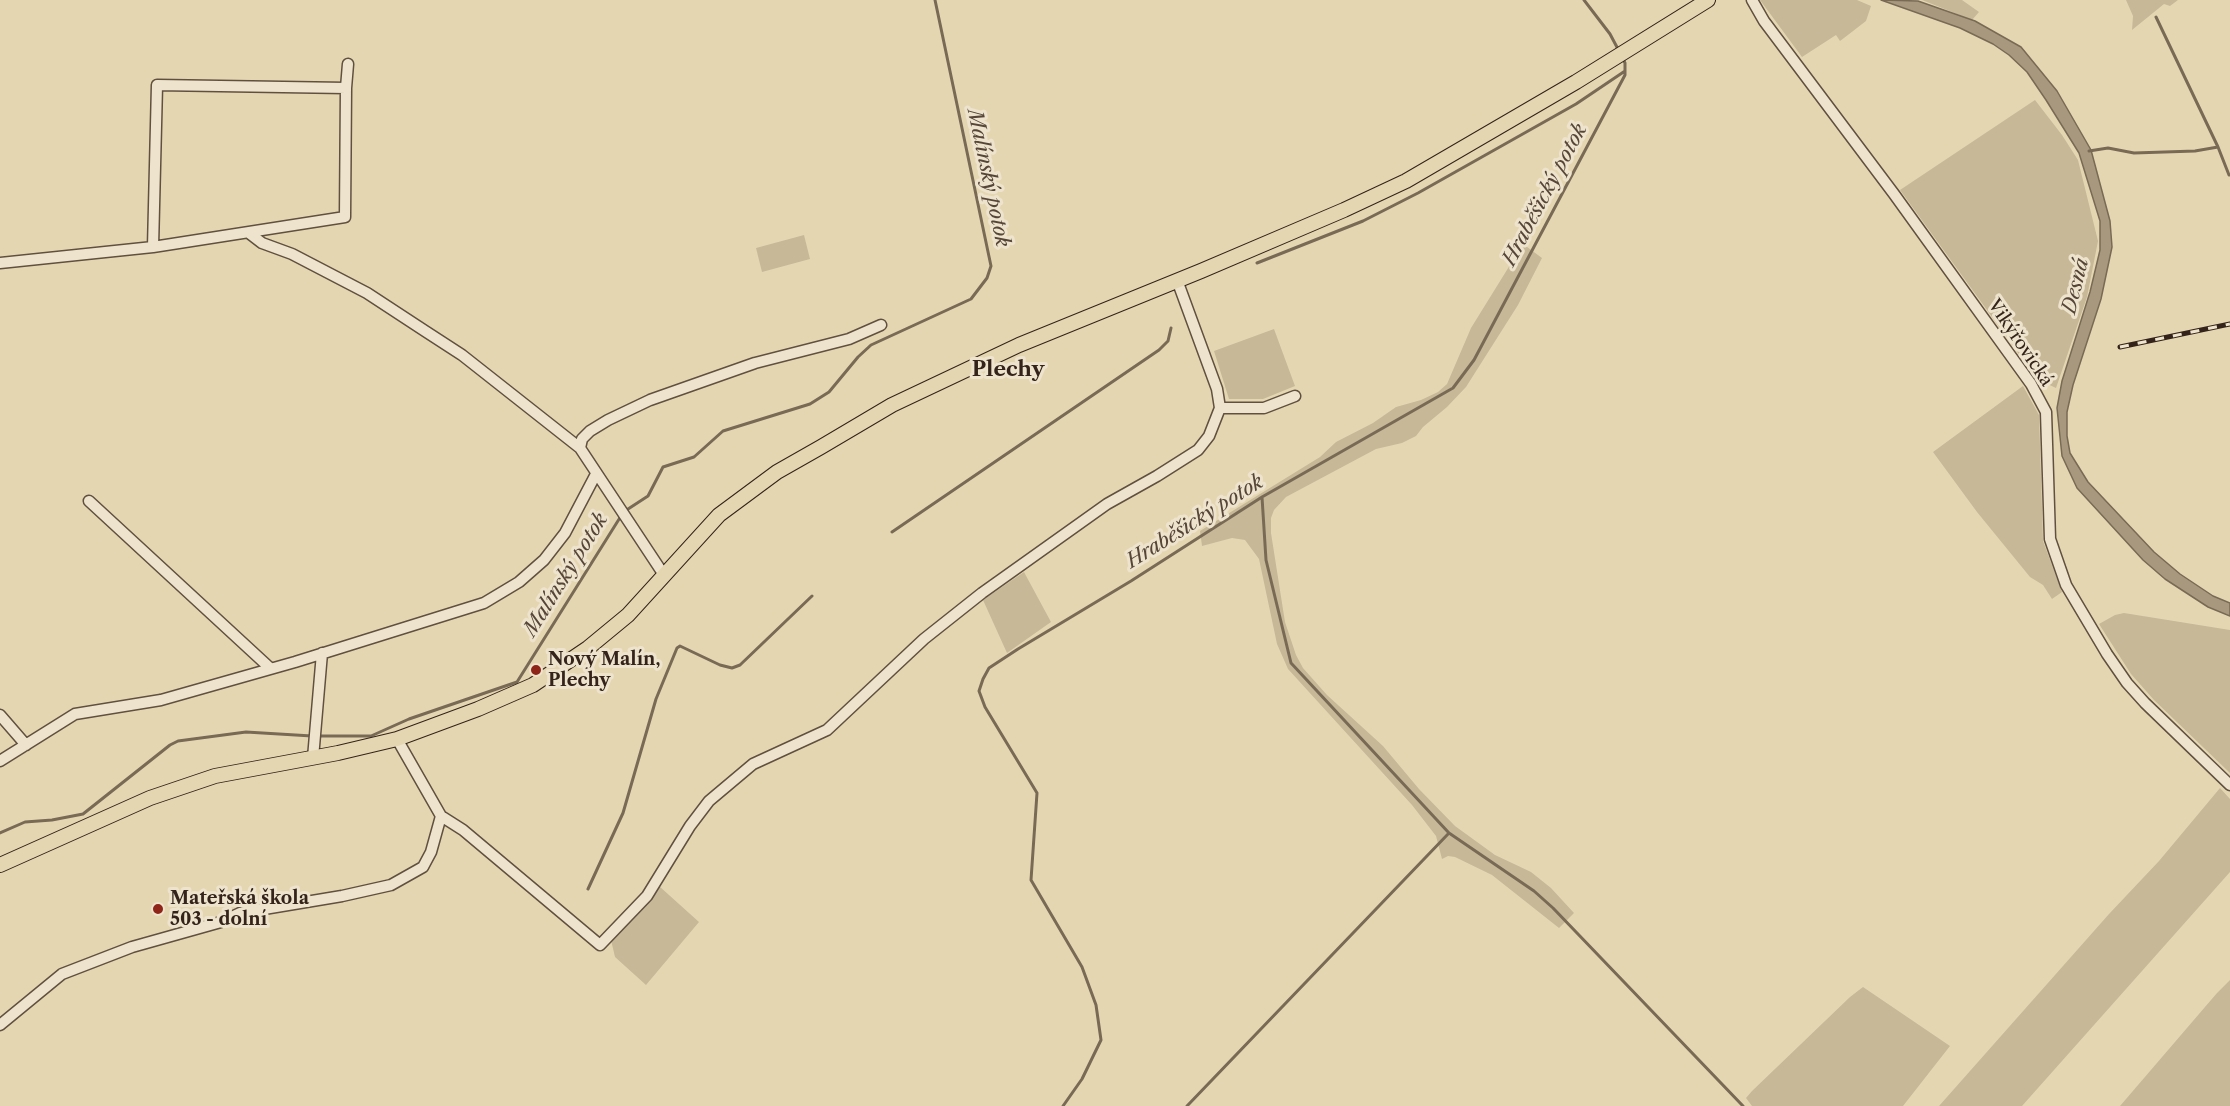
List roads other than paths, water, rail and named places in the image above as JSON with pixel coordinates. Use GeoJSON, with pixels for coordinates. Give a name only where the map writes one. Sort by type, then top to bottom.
{"type":"FeatureCollection","features":[{"type":"Feature","properties":{"kind":"main road"},"geometry":{"type":"LineString","coordinates":[[0,865],[150,798],[204,779],[397,739],[478,709],[533,685],[588,648],[628,615],[719,515],[777,472],[892,405],[1019,345],[1344,210],[1406,181],[1612,60],[1708,0]]}},
{"type":"Feature","properties":{"kind":"street","name":"Vikýřovická"},"geometry":{"type":"LineString","coordinates":[[1752,0],[1764,21],[1894,194],[2031,384],[2046,412],[2050,539],[2066,585],[2107,654],[2127,682],[2151,710],[2230,785]]}},
{"type":"Feature","properties":{"kind":"street"},"geometry":{"type":"LineString","coordinates":[[0,263],[153,247],[345,217],[348,64]]}},
{"type":"Feature","properties":{"kind":"street"},"geometry":{"type":"LineString","coordinates":[[153,247],[157,85],[346,88]]}},
{"type":"Feature","properties":{"kind":"street"},"geometry":{"type":"LineString","coordinates":[[249,233],[262,243],[292,254],[368,293],[462,355],[580,448],[664,575]]}},
{"type":"Feature","properties":{"kind":"street"},"geometry":{"type":"LineString","coordinates":[[397,739],[441,816],[463,830],[600,945],[647,896],[690,826],[709,801],[753,765],[827,730],[924,639],[982,593],[1107,504],[1157,477],[1198,450],[1209,436],[1220,408],[1217,390],[1177,280]]}},
{"type":"Feature","properties":{"kind":"street"},"geometry":{"type":"LineString","coordinates":[[580,448],[582,439],[590,431],[650,400],[755,363],[849,339],[882,326]]}},
{"type":"Feature","properties":{"kind":"street"},"geometry":{"type":"LineString","coordinates":[[1220,408],[1264,408],[1295,396]]}},
{"type":"Feature","properties":{"kind":"street"},"geometry":{"type":"LineString","coordinates":[[0,761],[75,714],[160,700],[484,603],[519,582],[544,560],[565,533],[596,474]]}},
{"type":"Feature","properties":{"kind":"street"},"geometry":{"type":"LineString","coordinates":[[89,501],[270,668]]}},
{"type":"Feature","properties":{"kind":"street"},"geometry":{"type":"LineString","coordinates":[[313,758],[322,653]]}},
{"type":"Feature","properties":{"kind":"street"},"geometry":{"type":"LineString","coordinates":[[0,715],[26,745]]}},
{"type":"Feature","properties":{"kind":"street"},"geometry":{"type":"LineString","coordinates":[[0,1025],[62,974],[132,946],[221,922],[240,913],[342,896],[391,885],[423,867],[431,852],[441,816]]}},
{"type":"Feature","properties":{"kind":"waterway","name":"Malínský potok"},"geometry":{"type":"LineString","coordinates":[[625,511],[648,496],[663,467],[694,457],[723,431],[810,404],[829,392],[871,345],[971,299],[987,278],[991,266],[935,0]]}},
{"type":"Feature","properties":{"kind":"waterway","name":"Hraběšický potok"},"geometry":{"type":"LineString","coordinates":[[1584,0],[1610,34],[1619,51]]}},
{"type":"Feature","properties":{"kind":"waterway"},"geometry":{"type":"LineString","coordinates":[[2156,17],[2229,175]]}},
{"type":"Feature","properties":{"kind":"waterway","name":"Hraběšický potok"},"geometry":{"type":"LineString","coordinates":[[1063,1106],[1082,1079],[1101,1040],[1096,1005],[1082,967],[1031,880],[1037,793],[985,707],[979,691],[983,679],[989,668],[1018,649],[1131,581],[1262,497],[1453,388],[1474,360],[1625,75],[1625,63],[1622,57]]}},
{"type":"Feature","properties":{"kind":"waterway"},"geometry":{"type":"LineString","coordinates":[[1257,263],[1363,221],[1418,193],[1576,104],[1625,71]]}},
{"type":"Feature","properties":{"kind":"waterway"},"geometry":{"type":"LineString","coordinates":[[2089,151],[2108,148],[2134,153],[2195,151],[2218,147]]}},
{"type":"Feature","properties":{"kind":"waterway"},"geometry":{"type":"LineString","coordinates":[[892,532],[1159,350],[1168,341],[1171,328]]}},
{"type":"Feature","properties":{"kind":"waterway"},"geometry":{"type":"LineString","coordinates":[[1262,497],[1266,560],[1291,663],[1449,833],[1534,891],[1553,908],[1743,1106]]}},
{"type":"Feature","properties":{"kind":"waterway","name":"Malínský potok"},"geometry":{"type":"LineString","coordinates":[[318,736],[371,736],[409,719],[517,682],[621,516]]}},
{"type":"Feature","properties":{"kind":"waterway"},"geometry":{"type":"LineString","coordinates":[[588,889],[623,813],[656,699],[677,648],[680,646],[720,665],[732,668],[740,665],[812,596]]}},
{"type":"Feature","properties":{"kind":"waterway","name":"Malínský potok"},"geometry":{"type":"LineString","coordinates":[[0,833],[25,822],[83,814],[178,741],[246,732],[312,736]]}},
{"type":"Feature","properties":{"kind":"waterway"},"geometry":{"type":"LineString","coordinates":[[1187,1106],[1449,833]]}},
{"type":"Feature","properties":{"kind":"railway"},"geometry":{"type":"LineString","coordinates":[[2120,347],[2230,324]]}},
{"type":"Feature","properties":{"kind":"place","name":"Nový Malín, Plechy"},"geometry":{"type":"Point","coordinates":[536,670]}},
{"type":"Feature","properties":{"kind":"place","name":"Mateřská škola 503 - dolní"},"geometry":{"type":"Point","coordinates":[158,909]}},
{"type":"Feature","properties":{"kind":"district","name":"Plechy"},"geometry":{"type":"Point","coordinates":[1008,370]}},
{"type":"Feature","properties":{"kind":"water label","name":"Desná"},"geometry":{"type":"Point","coordinates":[2076,286]}}]}
